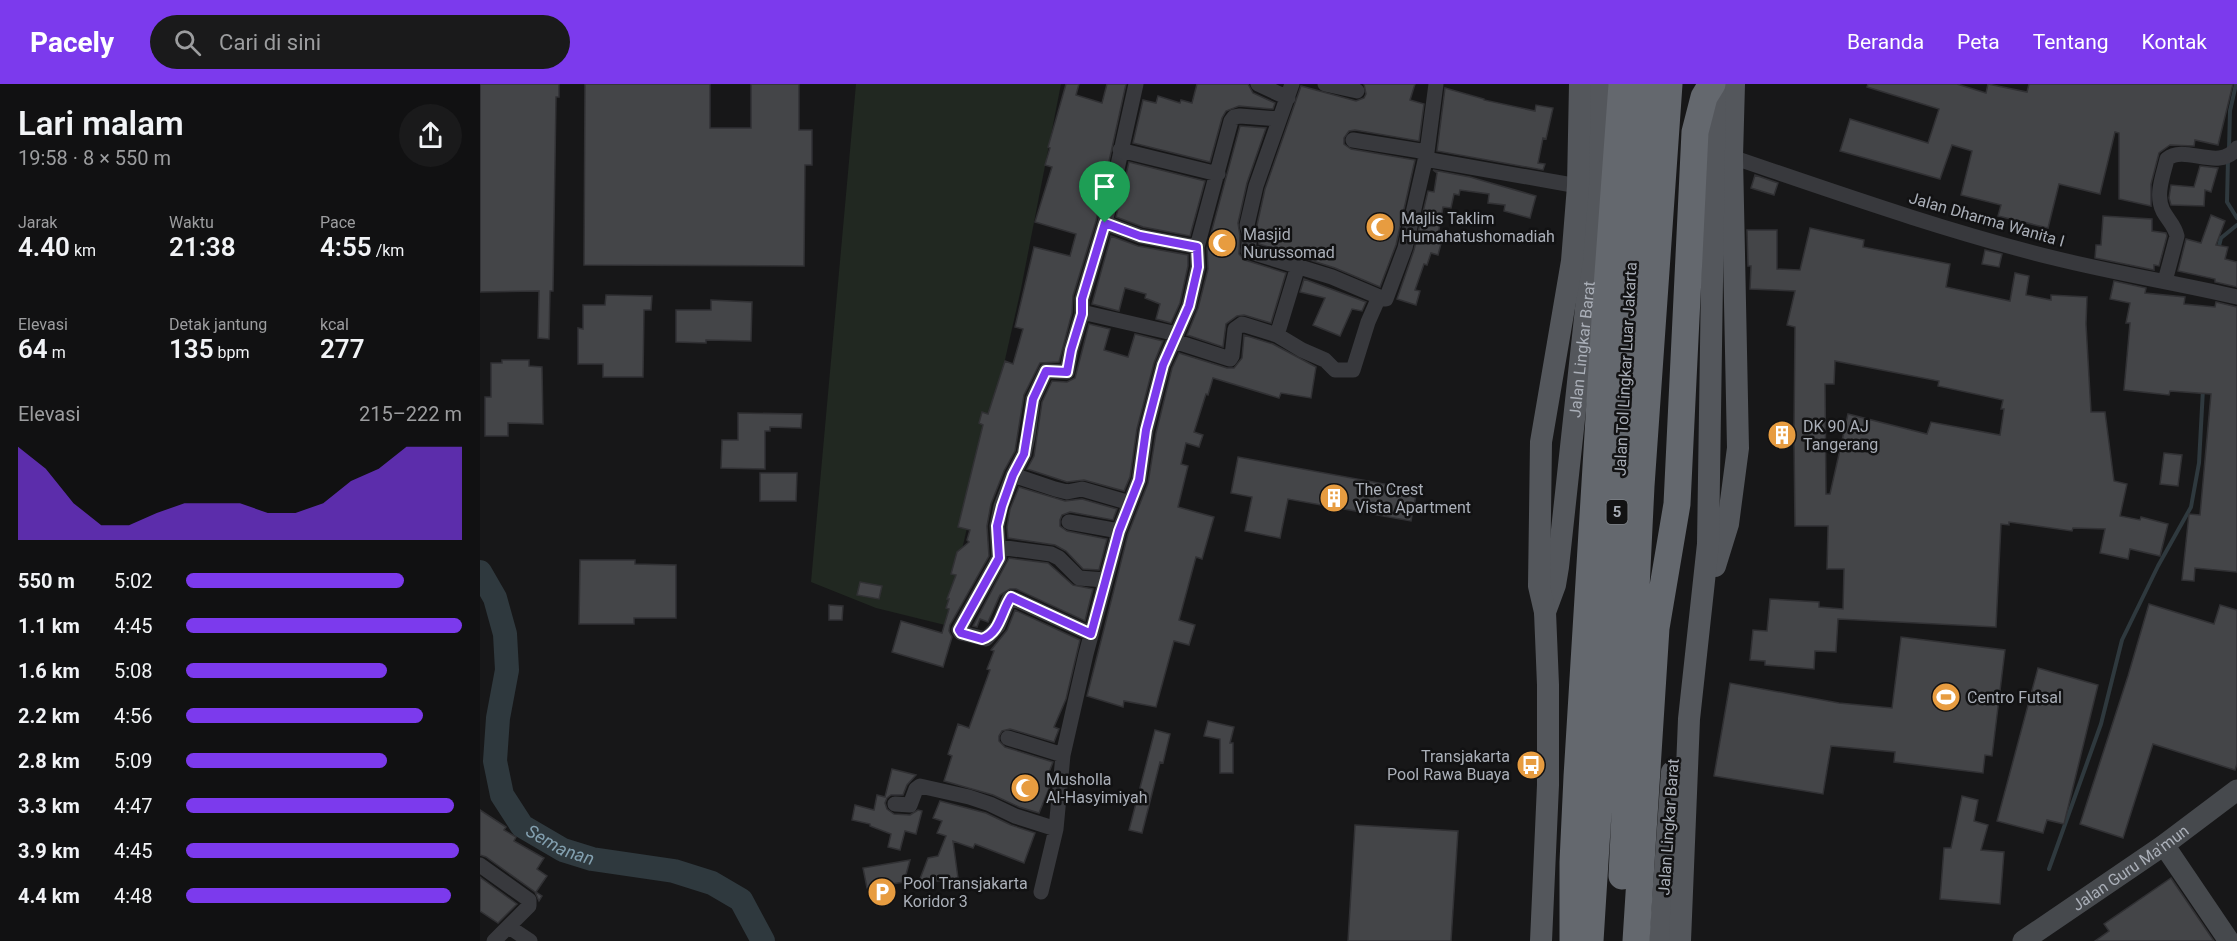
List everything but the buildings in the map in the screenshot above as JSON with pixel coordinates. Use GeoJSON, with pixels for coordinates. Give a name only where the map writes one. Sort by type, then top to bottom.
{"type":"FeatureCollection","features":[{"type":"Feature","properties":{"kind":"highway","name":"Jalan Tol Lingkar Luar Jakarta"},"geometry":{"type":"LineString","coordinates":[[1619,941],[1641,486],[1669,84]]}},
{"type":"Feature","properties":{"kind":"highway","name":"Jalan Tol Lingkar Luar Jakarta"},"geometry":{"type":"LineString","coordinates":[[1590,941],[1616,525],[1622,376],[1621,85]]}},
{"type":"Feature","properties":{"kind":"highway"},"geometry":{"type":"LineString","coordinates":[[1573,941],[1576,788],[1621,85]]}},
{"type":"Feature","properties":{"kind":"highway"},"geometry":{"type":"LineString","coordinates":[[1636,941],[1656,628],[1677,504],[1695,132],[1704,97],[1718,85]]}},
{"type":"Feature","properties":{"kind":"main road","name":"Jalan Lingkar Barat"},"geometry":{"type":"LineString","coordinates":[[1541,941],[1548,789],[1548,685],[1545,612],[1539,586],[1541,442],[1569,286],[1578,186],[1580,84]]}},
{"type":"Feature","properties":{"kind":"main road","name":"Jalan Lingkar Barat"},"geometry":{"type":"LineString","coordinates":[[1545,612],[1555,585],[1593,244],[1621,85]]}},
{"type":"Feature","properties":{"kind":"main road","name":"Jalan Lingkar Barat"},"geometry":{"type":"LineString","coordinates":[[1702,605],[1728,524],[1738,448],[1732,157],[1718,85]]}},
{"type":"Feature","properties":{"kind":"main road","name":"Jalan Lingkar Barat"},"geometry":{"type":"LineString","coordinates":[[1680,941],[1685,722],[1702,605],[1708,544],[1718,85]]}},
{"type":"Feature","properties":{"kind":"main road","name":"Jalan Lingkar Barat"},"geometry":{"type":"LineString","coordinates":[[1660,941],[1674,740],[1679,728],[1685,722]]}},
{"type":"Feature","properties":{"kind":"main road","name":"Jalan Lingkar Barat"},"geometry":{"type":"LineString","coordinates":[[1548,789],[1556,826],[1555,941]]}},
{"type":"Feature","properties":{"kind":"street"},"geometry":{"type":"LineString","coordinates":[[1091,634],[1012,597],[1009,599],[998,626],[986,639],[960,632],[999,558],[997,526],[1013,475],[1024,454],[1033,399],[1046,371],[1067,372],[1082,314],[1082,299],[1105,223],[1136,84]]}},
{"type":"Feature","properties":{"kind":"street"},"geometry":{"type":"LineString","coordinates":[[1258,84],[1290,91],[1256,186],[1247,225],[1250,235],[1248,251],[1332,277],[1386,299],[1405,248],[1426,156],[1436,84]]}},
{"type":"Feature","properties":{"kind":"street"},"geometry":{"type":"LineString","coordinates":[[1325,84],[1357,92]]}},
{"type":"Feature","properties":{"kind":"street"},"geometry":{"type":"LineString","coordinates":[[1041,892],[1056,829],[1063,755],[1091,634],[1119,531],[1139,480],[1146,430],[1163,365],[1189,306],[1198,267],[1197,247],[1231,121],[1234,117],[1279,119]]}},
{"type":"Feature","properties":{"kind":"street"},"geometry":{"type":"LineString","coordinates":[[1353,140],[1578,186]]}},
{"type":"Feature","properties":{"kind":"street"},"geometry":{"type":"LineString","coordinates":[[1120,150],[1218,174]]}},
{"type":"Feature","properties":{"kind":"street"},"geometry":{"type":"LineString","coordinates":[[2165,281],[2177,236],[2176,230],[2163,211],[2159,195],[2167,159],[2175,155],[2230,153]]}},
{"type":"Feature","properties":{"kind":"street","name":"Jalan Dharma Wanita I"},"geometry":{"type":"LineString","coordinates":[[1732,157],[1882,208],[2053,258],[2237,297]]}},
{"type":"Feature","properties":{"kind":"street"},"geometry":{"type":"LineString","coordinates":[[1105,223],[1140,236],[1197,247]]}},
{"type":"Feature","properties":{"kind":"street"},"geometry":{"type":"LineString","coordinates":[[1277,335],[1298,266]]}},
{"type":"Feature","properties":{"kind":"street"},"geometry":{"type":"LineString","coordinates":[[1082,314],[1086,313],[1175,337],[1230,359],[1235,329],[1242,324],[1277,335],[1325,360],[1335,370],[1351,371],[1379,297]]}},
{"type":"Feature","properties":{"kind":"street"},"geometry":{"type":"LineString","coordinates":[[1013,475],[1067,492],[1082,489],[1130,503]]}},
{"type":"Feature","properties":{"kind":"street"},"geometry":{"type":"LineString","coordinates":[[1069,522],[1119,531]]}},
{"type":"Feature","properties":{"kind":"street"},"geometry":{"type":"LineString","coordinates":[[999,547],[1051,554],[1059,558],[1078,578],[1105,580]]}},
{"type":"Feature","properties":{"kind":"street"},"geometry":{"type":"LineString","coordinates":[[1008,738],[1063,755]]}},
{"type":"Feature","properties":{"kind":"street"},"geometry":{"type":"LineString","coordinates":[[895,804],[910,805],[916,789],[920,786],[969,797],[1015,816],[1056,829]]}},
{"type":"Feature","properties":{"kind":"street","name":"Jalan Guru Ma'mun"},"geometry":{"type":"LineString","coordinates":[[2023,941],[2164,845],[2237,790]]}},
{"type":"Feature","properties":{"kind":"street"},"geometry":{"type":"LineString","coordinates":[[2164,845],[2229,941]]}},
{"type":"Feature","properties":{"kind":"street"},"geometry":{"type":"LineString","coordinates":[[480,865],[529,900],[529,906],[494,941]]}},
{"type":"Feature","properties":{"kind":"street"},"geometry":{"type":"LineString","coordinates":[[509,927],[530,941]]}},
{"type":"Feature","properties":{"kind":"shaded area"},"geometry":{"type":"Polygon","coordinates":[[[856,84],[1061,84],[1021,289],[945,625],[876,608],[811,582],[856,84]]]}},
{"type":"Feature","properties":{"kind":"waterway"},"geometry":{"type":"LineString","coordinates":[[2229,149],[2230,111],[2236,84]]}},
{"type":"Feature","properties":{"kind":"waterway"},"geometry":{"type":"LineString","coordinates":[[2228,159],[2227,202],[2237,218]]}},
{"type":"Feature","properties":{"kind":"waterway"},"geometry":{"type":"LineString","coordinates":[[2218,250],[2221,238],[2237,225]]}},
{"type":"Feature","properties":{"kind":"waterway"},"geometry":{"type":"LineString","coordinates":[[2049,869],[2101,724],[2122,640],[2158,566],[2191,507],[2199,463],[2203,389]]}},
{"type":"Feature","properties":{"kind":"waterway","name":"Semanan"},"geometry":{"type":"LineString","coordinates":[[480,572],[495,598],[505,634],[507,670],[498,718],[495,761],[502,795],[522,826],[563,850],[592,859],[674,871],[712,883],[741,900],[763,941]]}},
{"type":"Feature","properties":{"kind":"place","name":"Majlis Taklim Humahatushomadiah"},"geometry":{"type":"Point","coordinates":[1380,227]}},
{"type":"Feature","properties":{"kind":"place","name":"Masjid Nurussomad"},"geometry":{"type":"Point","coordinates":[1222,243]}},
{"type":"Feature","properties":{"kind":"place","name":"DK 90 AJ Tangerang"},"geometry":{"type":"Point","coordinates":[1782,435]}},
{"type":"Feature","properties":{"kind":"place","name":"The Crest Vista Apartment"},"geometry":{"type":"Point","coordinates":[1334,498]}},
{"type":"Feature","properties":{"kind":"place","name":"Centro Futsal"},"geometry":{"type":"Point","coordinates":[1946,697]}},
{"type":"Feature","properties":{"kind":"place","name":"Transjakarta Pool Rawa Buaya"},"geometry":{"type":"Point","coordinates":[1531,765]}},
{"type":"Feature","properties":{"kind":"place","name":"Musholla Al-Hasyimiyah"},"geometry":{"type":"Point","coordinates":[1025,788]}},
{"type":"Feature","properties":{"kind":"place","name":"Pool Transjakarta Koridor 3"},"geometry":{"type":"Point","coordinates":[882,892]}},
{"type":"Feature","properties":{"kind":"route"},"geometry":{"type":"LineString","coordinates":[[1105,223],[1140,236],[1197,247],[1198,267],[1189,306],[1163,365],[1146,430],[1139,480],[1119,531],[1091,634],[1012,597],[1009,599],[998,626],[986,639],[961,633],[959,630],[999,558],[997,526],[1013,475],[1024,454],[1033,399],[1046,371],[1065,374],[1067,372],[1082,314],[1082,299],[1105,223]]}}]}
